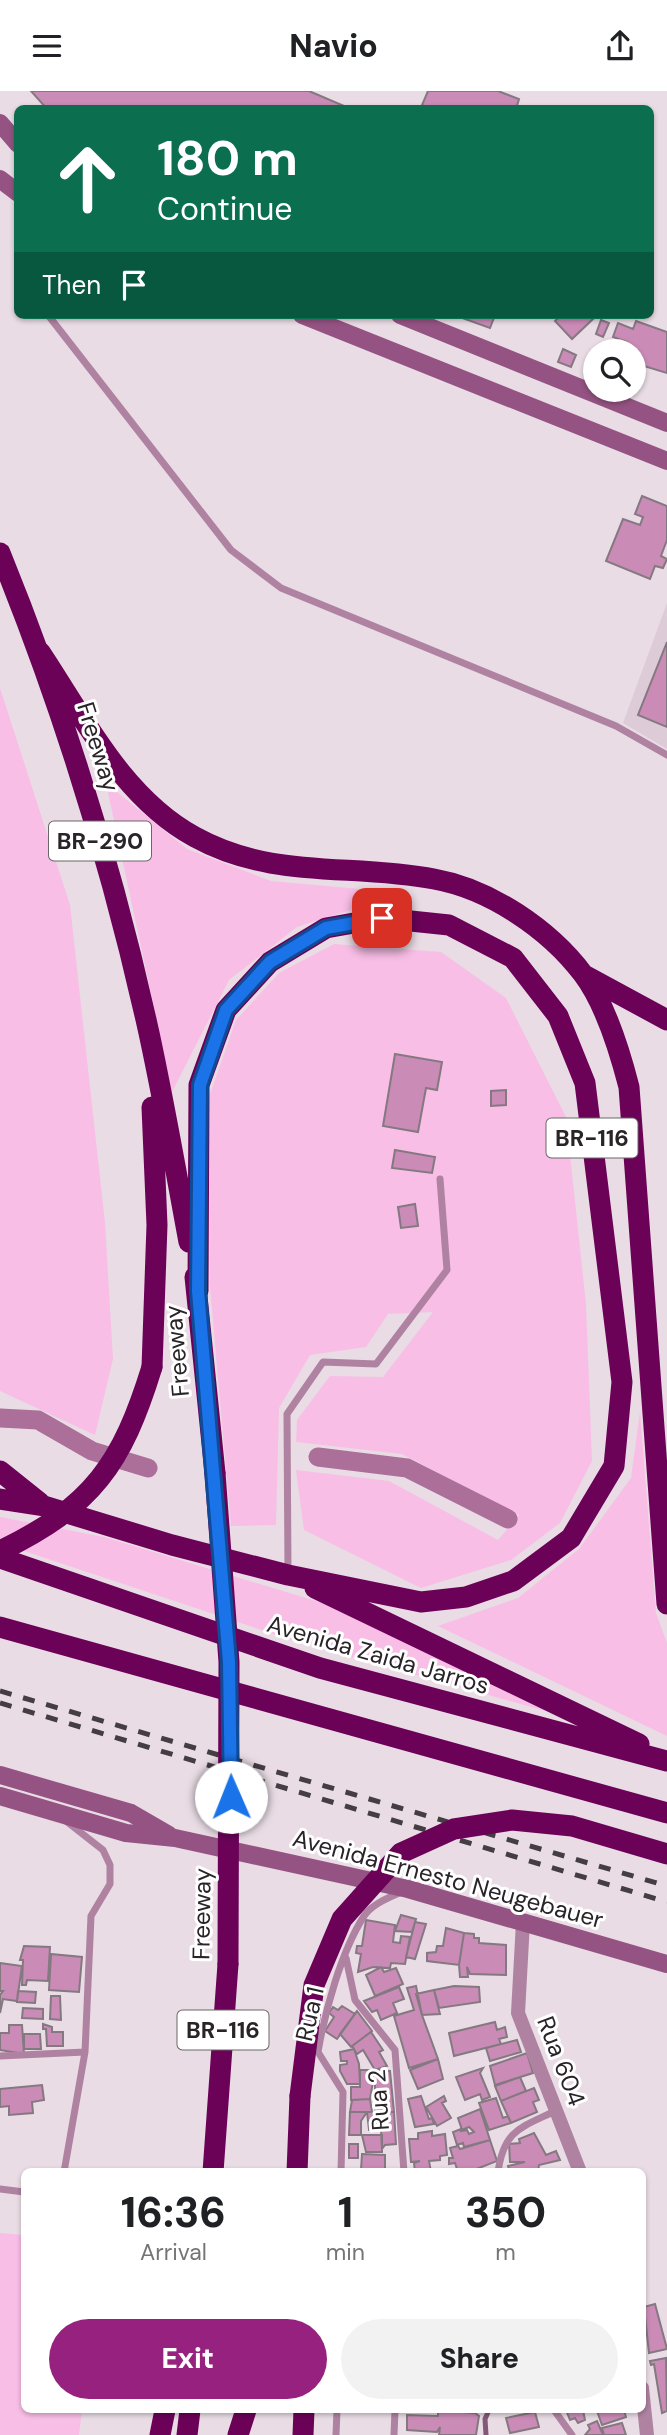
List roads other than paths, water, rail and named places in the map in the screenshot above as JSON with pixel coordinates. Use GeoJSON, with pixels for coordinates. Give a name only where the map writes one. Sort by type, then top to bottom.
{"type":"FeatureCollection","features":[{"type":"Feature","properties":{"kind":"highway","name":"Freeway"},"geometry":{"type":"LineString","coordinates":[[0,553],[40,652],[103,853],[149,1033],[198,1291],[229,1662],[228,1964],[213,2168]]}},
{"type":"Feature","properties":{"kind":"highway"},"geometry":{"type":"LineString","coordinates":[[40,652],[121,776],[194,837],[248,860],[275,866],[433,879],[463,887],[514,912],[555,945],[584,975],[667,1020]]}},
{"type":"Feature","properties":{"kind":"highway","name":"BR-116"},"geometry":{"type":"LineString","coordinates":[[0,1499],[44,1506],[172,1545],[288,1576],[421,1602],[466,1597],[513,1581],[571,1538],[614,1466],[622,1382],[585,1083],[558,1016],[513,958],[449,925],[382,918],[326,928],[270,962],[226,1010],[200,1085],[198,1291]]}},
{"type":"Feature","properties":{"kind":"highway"},"geometry":{"type":"LineString","coordinates":[[584,975],[610,1029],[629,1087],[667,1604]]}},
{"type":"Feature","properties":{"kind":"highway"},"geometry":{"type":"LineString","coordinates":[[0,1551],[48,1526],[83,1499],[113,1465],[136,1418],[152,1367],[157,1225],[149,1033]]}},
{"type":"Feature","properties":{"kind":"highway"},"geometry":{"type":"LineString","coordinates":[[0,1471],[44,1506]]}},
{"type":"Feature","properties":{"kind":"highway","name":"Avenida Zaida Jarros"},"geometry":{"type":"LineString","coordinates":[[0,1558],[320,1668],[667,1759]]}},
{"type":"Feature","properties":{"kind":"highway"},"geometry":{"type":"LineString","coordinates":[[288,1576],[667,1759]]}},
{"type":"Feature","properties":{"kind":"highway"},"geometry":{"type":"LineString","coordinates":[[0,1627],[667,1813]]}},
{"type":"Feature","properties":{"kind":"highway"},"geometry":{"type":"LineString","coordinates":[[297,2168],[300,2096],[314,1985],[342,1919],[401,1853],[454,1829],[512,1820],[572,1826],[667,1854]]}},
{"type":"Feature","properties":{"kind":"highway"},"geometry":{"type":"LineString","coordinates":[[206,2168],[218,2096]]}},
{"type":"Feature","properties":{"kind":"highway"},"geometry":{"type":"LineString","coordinates":[[300,2124],[306,2168]]}},
{"type":"Feature","properties":{"kind":"highway"},"geometry":{"type":"LineString","coordinates":[[160,2435],[164,2413]]}},
{"type":"Feature","properties":{"kind":"highway"},"geometry":{"type":"LineString","coordinates":[[187,2435],[190,2413]]}},
{"type":"Feature","properties":{"kind":"highway"},"geometry":{"type":"LineString","coordinates":[[238,2435],[245,2413]]}},
{"type":"Feature","properties":{"kind":"highway"},"geometry":{"type":"LineString","coordinates":[[303,2435],[304,2413]]}},
{"type":"Feature","properties":{"kind":"main road"},"geometry":{"type":"LineString","coordinates":[[0,123],[14,139]]}},
{"type":"Feature","properties":{"kind":"main road"},"geometry":{"type":"LineString","coordinates":[[0,179],[14,190]]}},
{"type":"Feature","properties":{"kind":"main road"},"geometry":{"type":"LineString","coordinates":[[312,319],[667,461]]}},
{"type":"Feature","properties":{"kind":"main road"},"geometry":{"type":"LineString","coordinates":[[410,319],[667,423]]}},
{"type":"Feature","properties":{"kind":"main road","name":"Avenida Ernesto Neugebauer"},"geometry":{"type":"LineString","coordinates":[[0,1775],[131,1813],[175,1838]]}},
{"type":"Feature","properties":{"kind":"main road","name":"Avenida Ernesto Neugebauer"},"geometry":{"type":"LineString","coordinates":[[0,1796],[126,1833],[175,1838],[408,1889],[667,1964]]}},
{"type":"Feature","properties":{"kind":"street","name":"Rua 604"},"geometry":{"type":"LineString","coordinates":[[523,1922],[518,2013],[577,2168]]}},
{"type":"Feature","properties":{"kind":"street"},"geometry":{"type":"LineString","coordinates":[[645,2413],[647,2435]]}},
{"type":"Feature","properties":{"kind":"lane"},"geometry":{"type":"LineString","coordinates":[[51,319],[231,550],[281,588],[616,726],[667,755]]}},
{"type":"Feature","properties":{"kind":"lane"},"geometry":{"type":"LineString","coordinates":[[288,1576],[287,1413],[323,1362],[376,1364],[447,1270],[440,1179]]}},
{"type":"Feature","properties":{"kind":"lane"},"geometry":{"type":"LineString","coordinates":[[55,1812],[103,1850],[110,1865],[110,1884],[91,1916],[85,2052],[65,2168]]}},
{"type":"Feature","properties":{"kind":"lane","name":"Rua 1"},"geometry":{"type":"LineString","coordinates":[[341,2168],[343,2092],[318,2052],[323,2022],[346,1957],[365,1915],[382,1901],[408,1889]]}},
{"type":"Feature","properties":{"kind":"lane","name":"Rua 2"},"geometry":{"type":"LineString","coordinates":[[346,1957],[355,2000],[395,2050],[404,2168]]}},
{"type":"Feature","properties":{"kind":"lane"},"geometry":{"type":"LineString","coordinates":[[0,2056],[85,2052]]}},
{"type":"Feature","properties":{"kind":"lane"},"geometry":{"type":"LineString","coordinates":[[498,2168],[501,2147],[518,2129],[555,2112]]}},
{"type":"Feature","properties":{"kind":"lane"},"geometry":{"type":"LineString","coordinates":[[0,2189],[21,2192]]}},
{"type":"Feature","properties":{"kind":"lane"},"geometry":{"type":"LineString","coordinates":[[337,2413],[337,2435]]}},
{"type":"Feature","properties":{"kind":"lane"},"geometry":{"type":"LineString","coordinates":[[394,2435],[395,2413]]}},
{"type":"Feature","properties":{"kind":"lane"},"geometry":{"type":"LineString","coordinates":[[556,2413],[572,2435]]}},
{"type":"Feature","properties":{"kind":"waterway"},"geometry":{"type":"LineString","coordinates":[[0,1418],[38,1420],[92,1451],[148,1468]]}},
{"type":"Feature","properties":{"kind":"waterway"},"geometry":{"type":"LineString","coordinates":[[318,1457],[407,1468],[508,1519]]}},
{"type":"Feature","properties":{"kind":"waterway"},"geometry":{"type":"LineString","coordinates":[[486,2435],[485,2419],[488,2413]]}},
{"type":"Feature","properties":{"kind":"railway"},"geometry":{"type":"LineString","coordinates":[[0,1691],[667,1886]]}},
{"type":"Feature","properties":{"kind":"railway"},"geometry":{"type":"LineString","coordinates":[[0,1703],[667,1902]]}}]}
